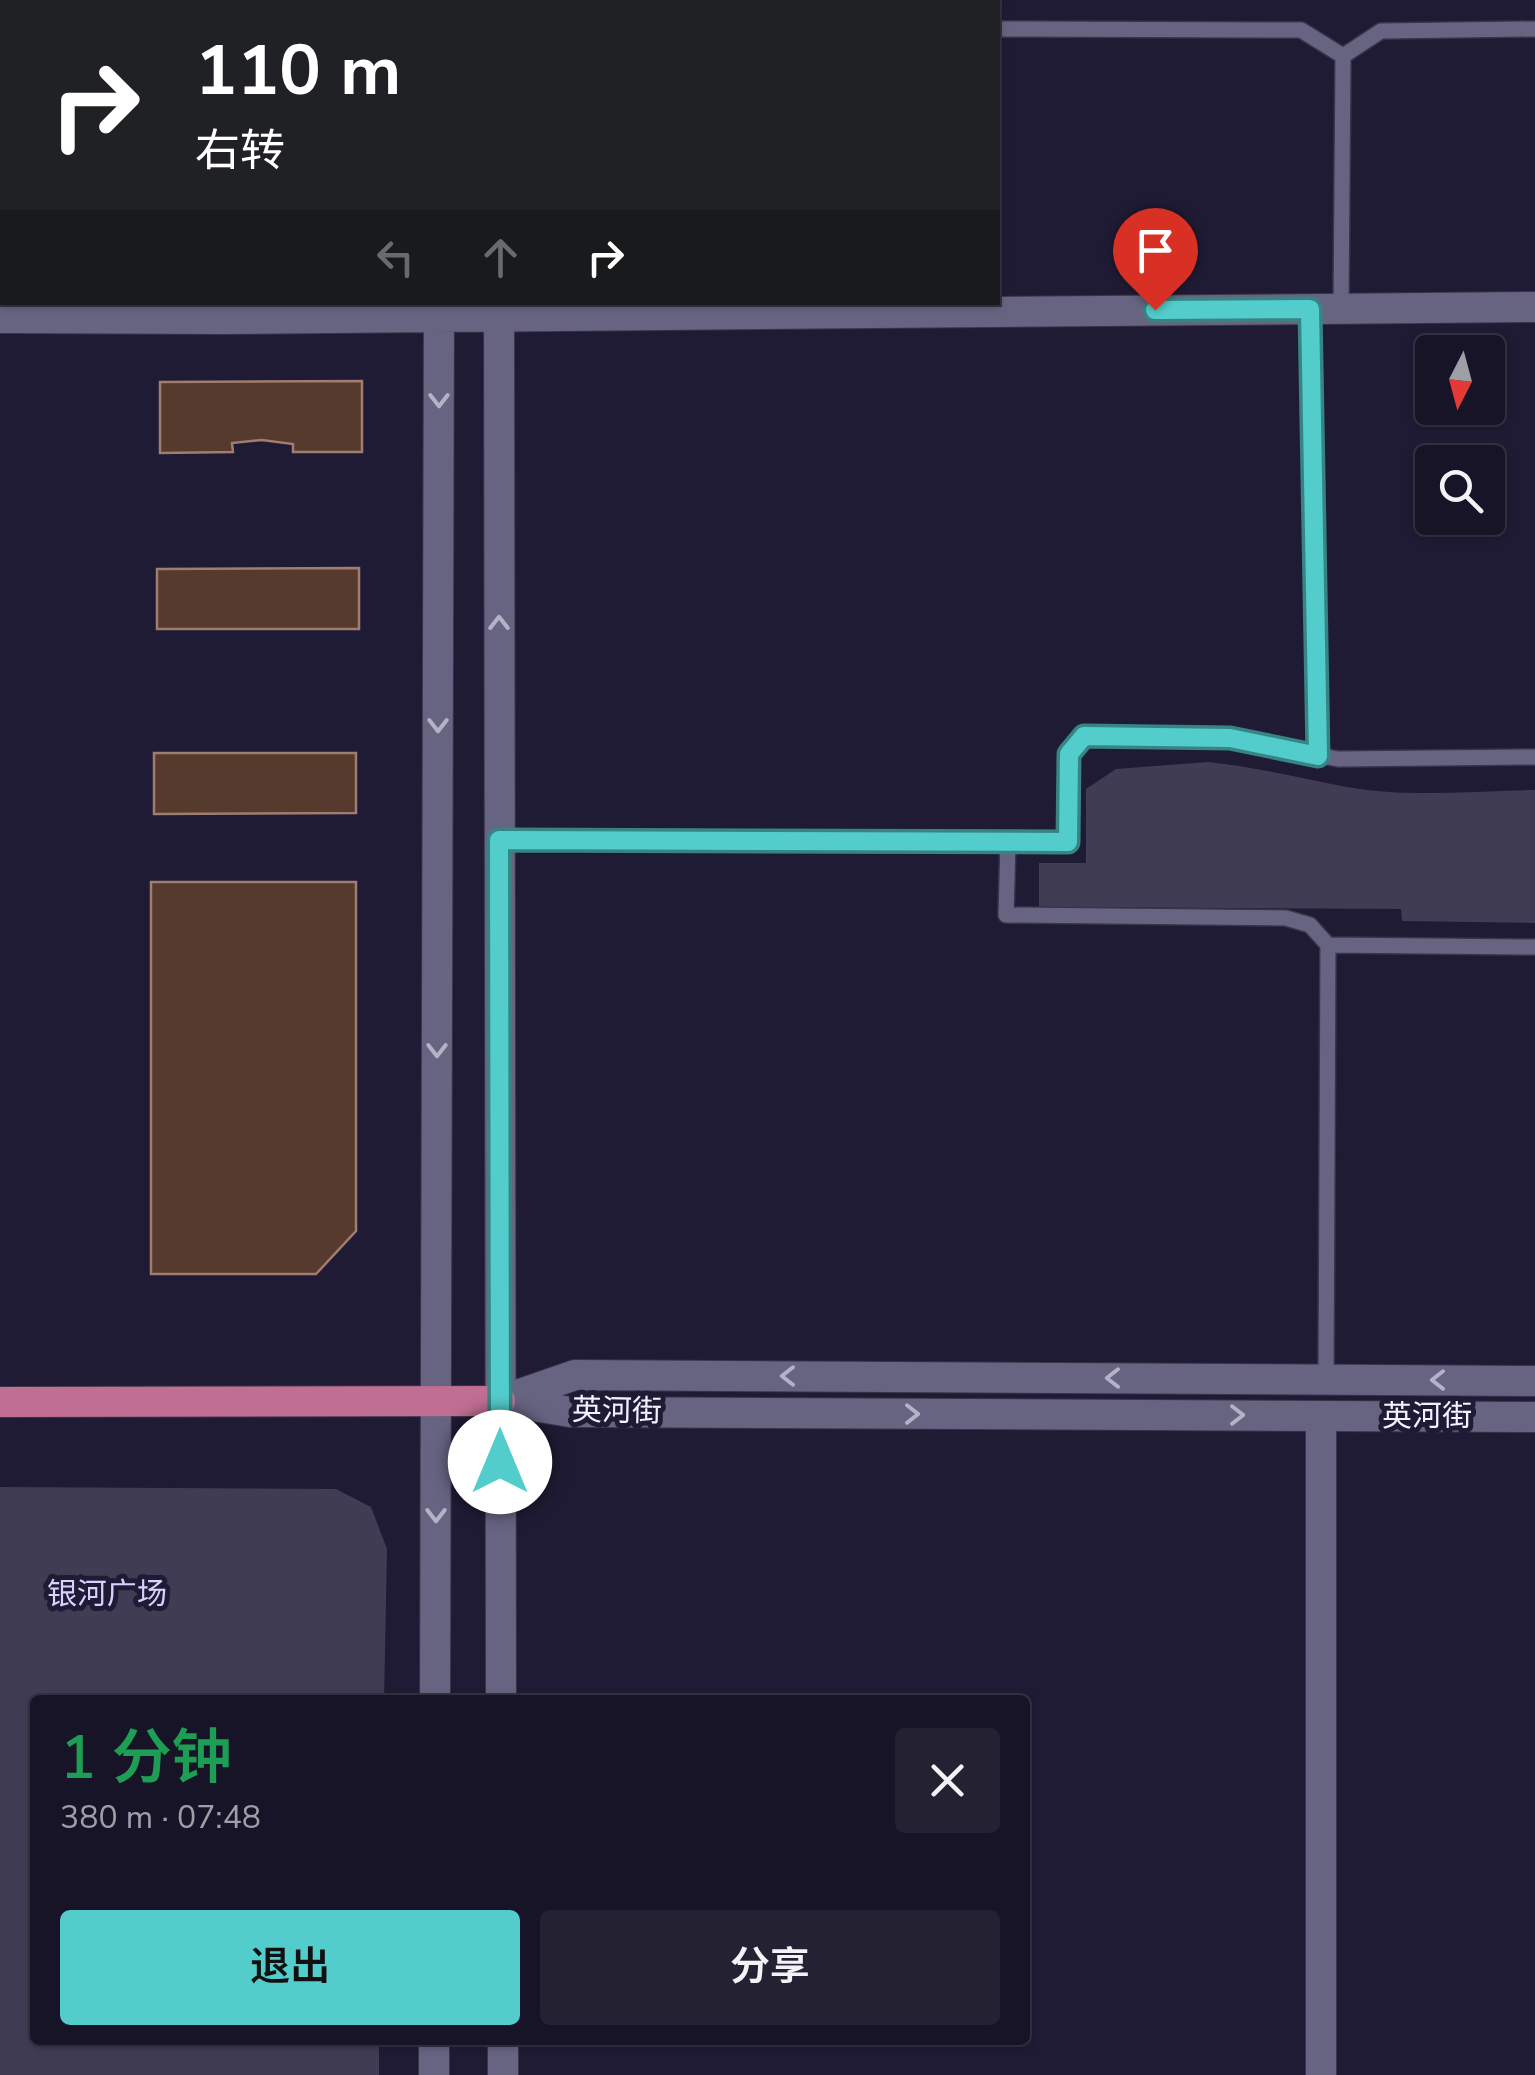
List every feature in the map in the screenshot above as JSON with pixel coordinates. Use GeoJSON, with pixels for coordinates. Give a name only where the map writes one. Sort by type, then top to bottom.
{"type":"FeatureCollection","features":[{"type":"Feature","properties":{"kind":"main road"},"geometry":{"type":"LineString","coordinates":[[0,1402],[500,1401]]}},
{"type":"Feature","properties":{"kind":"street"},"geometry":{"type":"LineString","coordinates":[[0,318],[89,310],[1535,307]]}},
{"type":"Feature","properties":{"kind":"street"},"geometry":{"type":"LineString","coordinates":[[499,309],[501,1695]]}},
{"type":"Feature","properties":{"kind":"street"},"geometry":{"type":"LineString","coordinates":[[435,1695],[439,310]]}},
{"type":"Feature","properties":{"kind":"street","name":"英河街"},"geometry":{"type":"LineString","coordinates":[[500,1401],[575,1374],[1535,1381]]}},
{"type":"Feature","properties":{"kind":"street","name":"英河街"},"geometry":{"type":"LineString","coordinates":[[500,1401],[570,1412],[1535,1417]]}},
{"type":"Feature","properties":{"kind":"street"},"geometry":{"type":"LineString","coordinates":[[1320,2075],[1322,1416]]}},
{"type":"Feature","properties":{"kind":"street"},"geometry":{"type":"LineString","coordinates":[[434,2045],[434,2075]]}},
{"type":"Feature","properties":{"kind":"street"},"geometry":{"type":"LineString","coordinates":[[502,2045],[503,2075]]}},
{"type":"Feature","properties":{"kind":"lane"},"geometry":{"type":"LineString","coordinates":[[1000,29],[1301,30],[1343,56]]}},
{"type":"Feature","properties":{"kind":"lane"},"geometry":{"type":"LineString","coordinates":[[1343,56],[1381,31],[1535,30]]}},
{"type":"Feature","properties":{"kind":"lane"},"geometry":{"type":"LineString","coordinates":[[1341,308],[1343,56]]}},
{"type":"Feature","properties":{"kind":"lane"},"geometry":{"type":"LineString","coordinates":[[1310,309],[1318,756]]}},
{"type":"Feature","properties":{"kind":"lane"},"geometry":{"type":"LineString","coordinates":[[499,840],[1068,842],[1069,754],[1084,736],[1230,738],[1338,759],[1535,757]]}},
{"type":"Feature","properties":{"kind":"lane"},"geometry":{"type":"LineString","coordinates":[[1008,842],[1006,915],[1286,918],[1310,925],[1328,945],[1326,1380]]}},
{"type":"Feature","properties":{"kind":"lane"},"geometry":{"type":"LineString","coordinates":[[1328,945],[1535,947]]}},
{"type":"Feature","properties":{"kind":"green space"},"geometry":{"type":"Polygon","coordinates":[[[1208,762],[1393,792],[1535,790],[1535,923],[1402,921],[1401,909],[1039,907],[1039,863],[1086,863],[1086,789],[1116,769],[1208,762]]]}},
{"type":"Feature","properties":{"kind":"green space","name":"银河广场"},"geometry":{"type":"Polygon","coordinates":[[[0,1487],[336,1489],[371,1507],[387,1549],[384,1695],[30,1695],[30,2045],[379,2045],[379,2075],[0,2075],[0,1487]]]}},
{"type":"Feature","properties":{"kind":"building"},"geometry":{"type":"Polygon","coordinates":[[[362,381],[362,452],[293,452],[293,444],[262,440],[232,443],[233,452],[160,453],[160,382],[362,381]]]}},
{"type":"Feature","properties":{"kind":"building"},"geometry":{"type":"Polygon","coordinates":[[[359,568],[359,629],[157,629],[157,569],[359,568]]]}},
{"type":"Feature","properties":{"kind":"building"},"geometry":{"type":"Polygon","coordinates":[[[154,753],[356,753],[356,813],[154,814],[154,753]]]}},
{"type":"Feature","properties":{"kind":"building"},"geometry":{"type":"Polygon","coordinates":[[[151,882],[356,882],[356,1231],[316,1274],[151,1274],[151,882]]]}},
{"type":"Feature","properties":{"kind":"route"},"geometry":{"type":"LineString","coordinates":[[500,1462],[499,840],[1068,842],[1069,754],[1084,736],[1230,738],[1318,756],[1310,309],[1155,310]]}}]}
